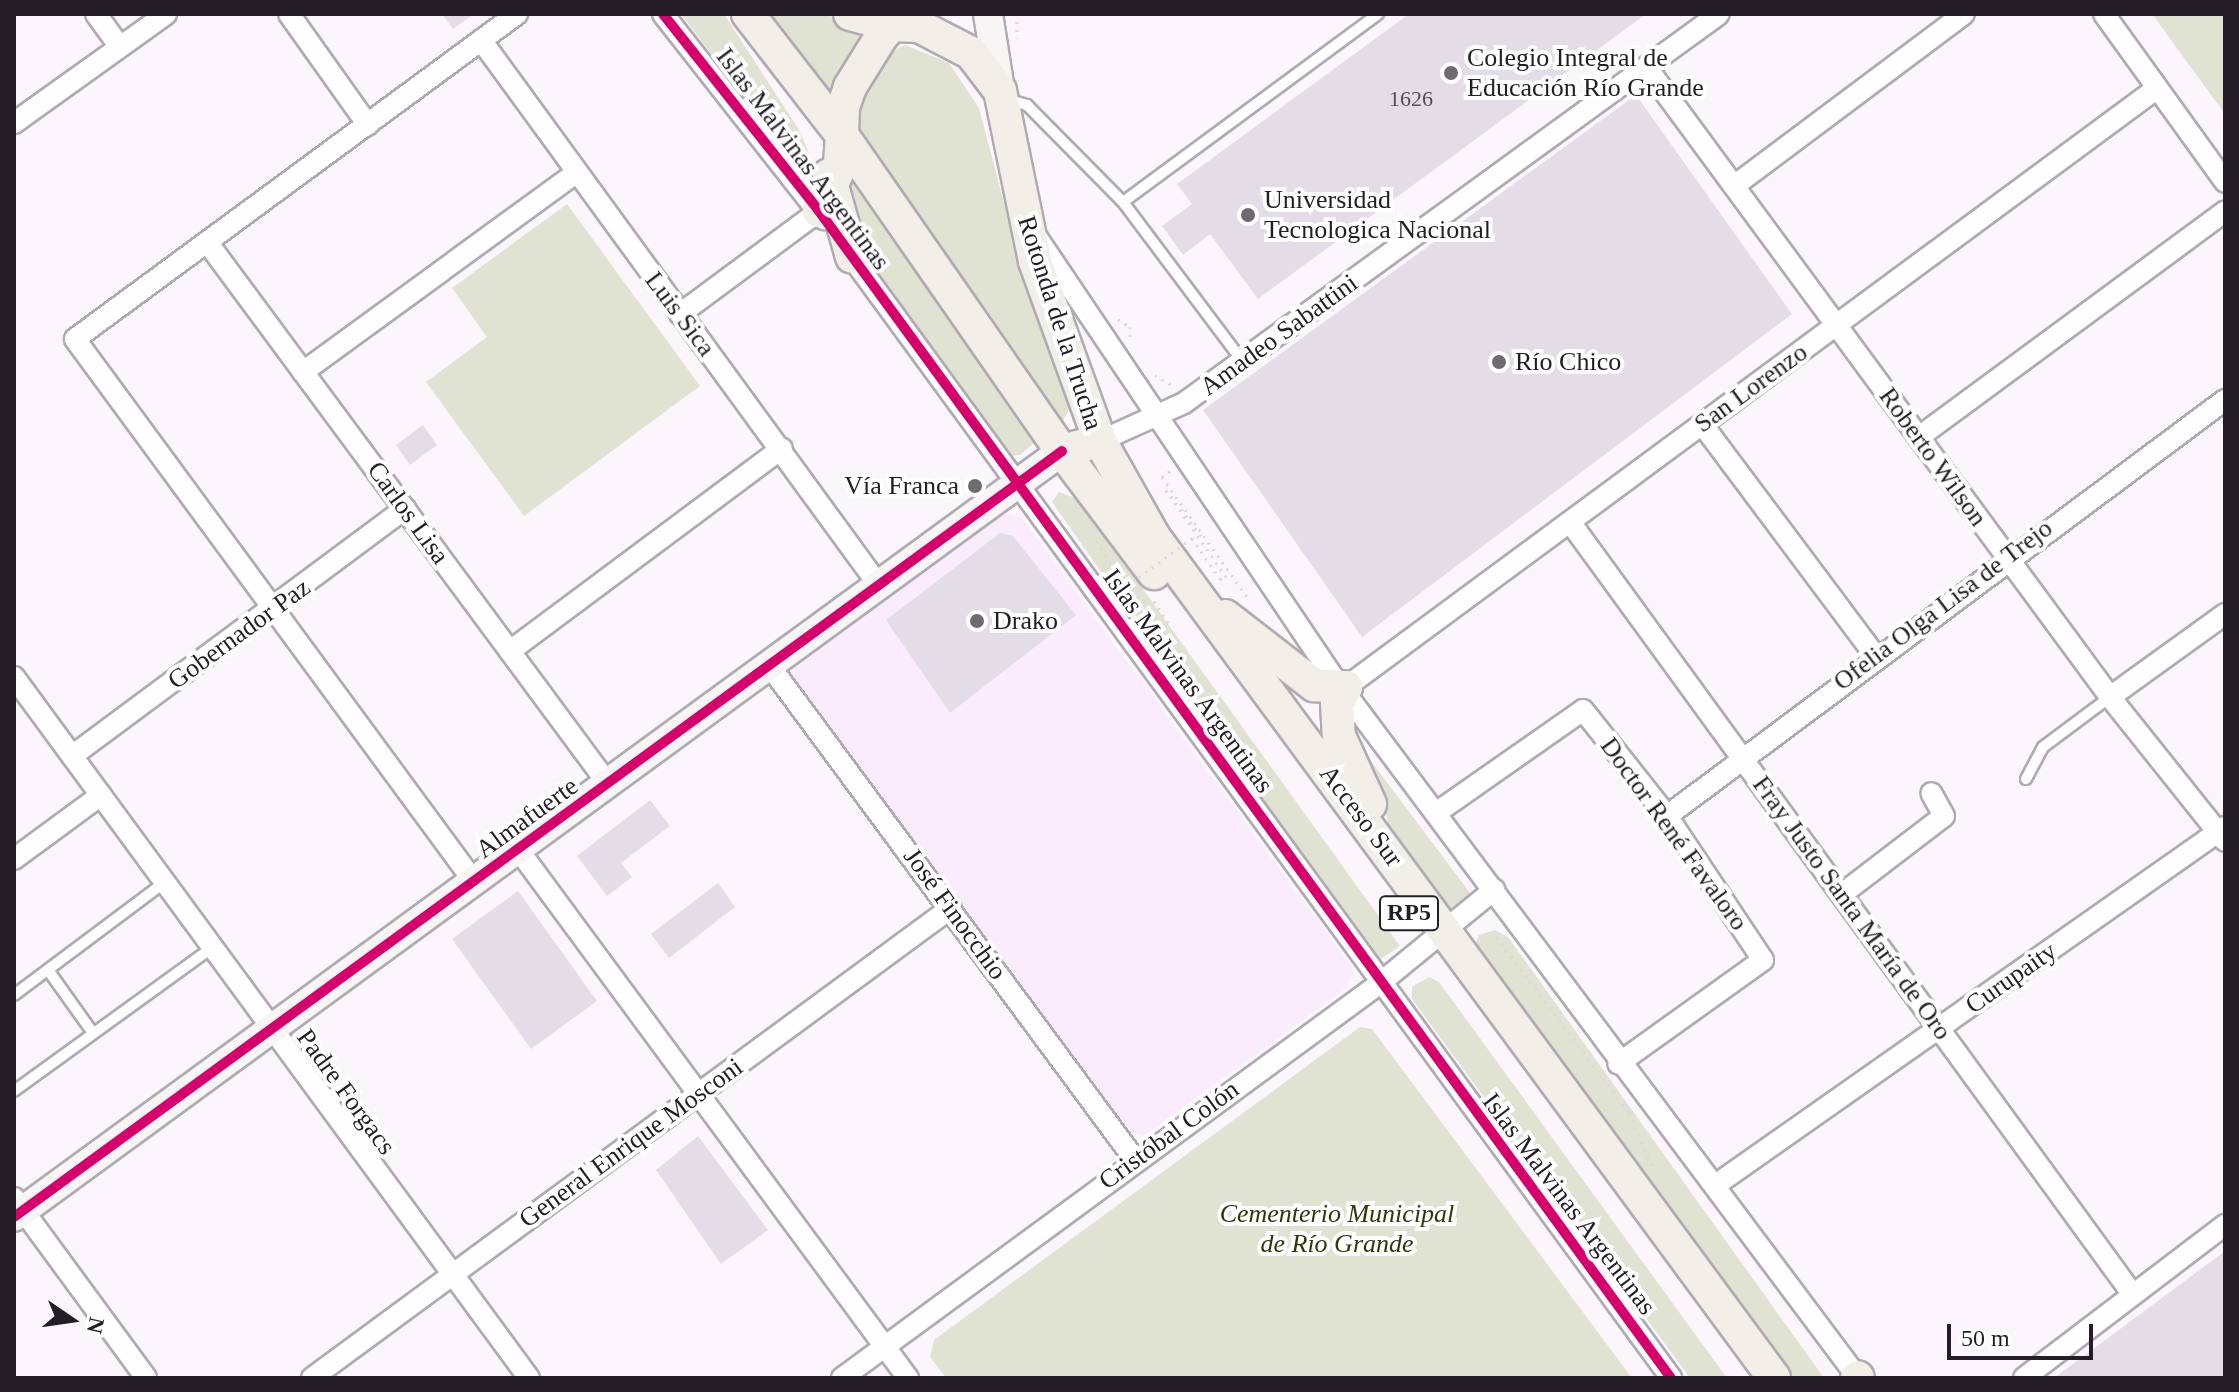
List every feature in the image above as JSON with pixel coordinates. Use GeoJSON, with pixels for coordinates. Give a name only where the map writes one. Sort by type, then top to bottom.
{"type":"FeatureCollection","features":[{"type":"Feature","properties":{"kind":"main road"},"geometry":{"type":"LineString","coordinates":[[748,14],[842,135]]}},
{"type":"Feature","properties":{"kind":"main road"},"geometry":{"type":"LineString","coordinates":[[850,14],[895,20],[950,39],[1001,94]]}},
{"type":"Feature","properties":{"kind":"main road"},"geometry":{"type":"LineString","coordinates":[[826,199],[858,67],[895,20]]}},
{"type":"Feature","properties":{"kind":"main road"},"geometry":{"type":"LineString","coordinates":[[769,42],[816,134],[826,199],[852,257]]}},
{"type":"Feature","properties":{"kind":"main road","name":"Rotonda de la Trucha"},"geometry":{"type":"LineString","coordinates":[[842,135],[1062,451],[1100,441],[1083,409],[1022,208],[1001,94]]}},
{"type":"Feature","properties":{"kind":"main road","name":"Acceso Sur"},"geometry":{"type":"LineString","coordinates":[[1100,441],[1154,537],[1380,842],[1435,932],[1751,1378]]}},
{"type":"Feature","properties":{"kind":"main road","name":"Acceso Sur"},"geometry":{"type":"LineString","coordinates":[[1062,451],[1435,932],[1774,1378]]}},
{"type":"Feature","properties":{"kind":"main road"},"geometry":{"type":"LineString","coordinates":[[1202,603],[1314,685],[1346,687],[1337,703],[1339,736],[1380,842]]}},
{"type":"Feature","properties":{"kind":"street"},"geometry":{"type":"LineString","coordinates":[[96,14],[119,46]]}},
{"type":"Feature","properties":{"kind":"street"},"geometry":{"type":"LineString","coordinates":[[14,123],[166,14]]}},
{"type":"Feature","properties":{"kind":"street"},"geometry":{"type":"LineString","coordinates":[[289,14],[368,125]]}},
{"type":"Feature","properties":{"kind":"street"},"geometry":{"type":"LineString","coordinates":[[475,883],[75,339],[517,14]]}},
{"type":"Feature","properties":{"kind":"street","name":"Islas Malvinas Argentinas"},"geometry":{"type":"LineString","coordinates":[[663,14],[826,199]]}},
{"type":"Feature","properties":{"kind":"street","name":"RP5"},"geometry":{"type":"LineString","coordinates":[[988,14],[1001,94]]}},
{"type":"Feature","properties":{"kind":"street","name":"Amadeo Sabattini"},"geometry":{"type":"LineString","coordinates":[[1100,441],[1184,403],[1719,14]]}},
{"type":"Feature","properties":{"kind":"street"},"geometry":{"type":"LineString","coordinates":[[1734,186],[1964,14]]}},
{"type":"Feature","properties":{"kind":"street"},"geometry":{"type":"LineString","coordinates":[[2104,14],[2225,182]]}},
{"type":"Feature","properties":{"kind":"street","name":"Luis Sica"},"geometry":{"type":"LineString","coordinates":[[481,40],[575,174],[782,448],[880,587]]}},
{"type":"Feature","properties":{"kind":"street","name":"Roberto Wilson"},"geometry":{"type":"LineString","coordinates":[[1647,68],[2110,697],[2223,833]]}},
{"type":"Feature","properties":{"kind":"street","name":"San Lorenzo"},"geometry":{"type":"LineString","coordinates":[[1346,687],[2156,89]]}},
{"type":"Feature","properties":{"kind":"street"},"geometry":{"type":"LineString","coordinates":[[303,372],[575,174]]}},
{"type":"Feature","properties":{"kind":"street"},"geometry":{"type":"LineString","coordinates":[[680,314],[826,199]]}},
{"type":"Feature","properties":{"kind":"street"},"geometry":{"type":"LineString","coordinates":[[1022,208],[1185,459],[1436,813],[1618,1064],[1717,1184],[1858,1378]]}},
{"type":"Feature","properties":{"kind":"street"},"geometry":{"type":"LineString","coordinates":[[1919,437],[2225,211]]}},
{"type":"Feature","properties":{"kind":"street","name":"Carlos Lisa"},"geometry":{"type":"LineString","coordinates":[[207,242],[609,785]]}},
{"type":"Feature","properties":{"kind":"street","name":"Islas Malvinas Argentinas"},"geometry":{"type":"LineString","coordinates":[[852,257],[1379,984],[1671,1378]]}},
{"type":"Feature","properties":{"kind":"street","name":"Ofelia Olga Lisa de Trejo"},"geometry":{"type":"LineString","coordinates":[[1667,816],[2006,556],[2225,400]]}},
{"type":"Feature","properties":{"kind":"street"},"geometry":{"type":"LineString","coordinates":[[1702,424],[1875,655]]}},
{"type":"Feature","properties":{"kind":"street"},"geometry":{"type":"LineString","coordinates":[[510,651],[782,448]]}},
{"type":"Feature","properties":{"kind":"street","name":"Almafuerte"},"geometry":{"type":"LineString","coordinates":[[17,1208],[520,852],[772,669],[1062,451]]}},
{"type":"Feature","properties":{"kind":"street","name":"Gobernador Paz"},"geometry":{"type":"LineString","coordinates":[[72,756],[273,610],[405,509]]}},
{"type":"Feature","properties":{"kind":"street","name":"Fray Justo Santa María de Oro"},"geometry":{"type":"LineString","coordinates":[[1570,522],[1941,1027],[2133,1295]]}},
{"type":"Feature","properties":{"kind":"street"},"geometry":{"type":"LineString","coordinates":[[2110,697],[2225,614]]}},
{"type":"Feature","properties":{"kind":"street","name":"José Finocchio"},"geometry":{"type":"LineString","coordinates":[[772,669],[1135,1160]]}},
{"type":"Feature","properties":{"kind":"street","name":"Padre Forgacs"},"geometry":{"type":"LineString","coordinates":[[14,677],[529,1378]]}},
{"type":"Feature","properties":{"kind":"street","name":"Doctor René Favaloro"},"geometry":{"type":"LineString","coordinates":[[1436,813],[1583,710],[1667,816],[1763,960],[1618,1064]]}},
{"type":"Feature","properties":{"kind":"street"},"geometry":{"type":"LineString","coordinates":[[1842,894],[1944,816],[1931,793]]}},
{"type":"Feature","properties":{"kind":"street"},"geometry":{"type":"LineString","coordinates":[[14,859],[101,795]]}},
{"type":"Feature","properties":{"kind":"street","name":"Curupaity"},"geometry":{"type":"LineString","coordinates":[[1717,1184],[2223,833]]}},
{"type":"Feature","properties":{"kind":"street"},"geometry":{"type":"LineString","coordinates":[[520,852],[908,1378]]}},
{"type":"Feature","properties":{"kind":"street","name":"Cristóbal Colón"},"geometry":{"type":"LineString","coordinates":[[842,1378],[1135,1160],[1379,984],[1435,932],[1494,890]]}},
{"type":"Feature","properties":{"kind":"street","name":"General Enrique Mosconi"},"geometry":{"type":"LineString","coordinates":[[312,1378],[951,908]]}},
{"type":"Feature","properties":{"kind":"street"},"geometry":{"type":"LineString","coordinates":[[17,1208],[146,1378]]}},
{"type":"Feature","properties":{"kind":"street"},"geometry":{"type":"LineString","coordinates":[[2024,1378],[2225,1225]]}},
{"type":"Feature","properties":{"kind":"lane"},"geometry":{"type":"LineString","coordinates":[[1123,202],[1378,14]]}},
{"type":"Feature","properties":{"kind":"lane"},"geometry":{"type":"LineString","coordinates":[[1001,94],[1027,105],[1123,202],[1243,362]]}},
{"type":"Feature","properties":{"kind":"lane"},"geometry":{"type":"LineString","coordinates":[[2026,779],[2043,747],[2110,697]]}},
{"type":"Feature","properties":{"kind":"lane"},"geometry":{"type":"LineString","coordinates":[[14,995],[165,882]]}},
{"type":"Feature","properties":{"kind":"lane"},"geometry":{"type":"LineString","coordinates":[[14,1091],[213,947]]}},
{"type":"Feature","properties":{"kind":"lane"},"geometry":{"type":"LineString","coordinates":[[48,970],[93,1033]]}},
{"type":"Feature","properties":{"kind":"path"},"geometry":{"type":"LineString","coordinates":[[1017,14],[1018,43]]}},
{"type":"Feature","properties":{"kind":"path"},"geometry":{"type":"LineString","coordinates":[[1114,318],[1130,327],[1136,352]]}},
{"type":"Feature","properties":{"kind":"path"},"geometry":{"type":"LineString","coordinates":[[1148,370],[1177,388],[1184,403]]}},
{"type":"Feature","properties":{"kind":"path"},"geometry":{"type":"LineString","coordinates":[[1139,577],[1192,538],[1226,577],[1162,492],[1220,559],[1162,477],[1185,459]]}},
{"type":"Feature","properties":{"kind":"path"},"geometry":{"type":"LineString","coordinates":[[1496,937],[1629,1112],[1656,1176]]}},
{"type":"Feature","properties":{"kind":"shaded area"},"geometry":{"type":"Polygon","coordinates":[[[1002,512],[1021,517],[1353,969],[1348,987],[1144,1136],[1126,1131],[791,681],[796,663],[1002,512]]]}},
{"type":"Feature","properties":{"kind":"green space"},"geometry":{"type":"Polygon","coordinates":[[[681,14],[724,14],[799,130],[822,184],[820,197],[681,14]]]}},
{"type":"Feature","properties":{"kind":"green space"},"geometry":{"type":"Polygon","coordinates":[[[762,14],[823,14],[873,29],[824,100],[762,14]]]}},
{"type":"Feature","properties":{"kind":"green space"},"geometry":{"type":"Polygon","coordinates":[[[2152,14],[2225,14],[2225,114],[2152,14]]]}},
{"type":"Feature","properties":{"kind":"green space"},"geometry":{"type":"Polygon","coordinates":[[[905,45],[949,63],[979,108],[1022,271],[1070,408],[1063,421],[1057,422],[857,129],[858,90],[882,55],[905,45]]]}},
{"type":"Feature","properties":{"kind":"green space"},"geometry":{"type":"Polygon","coordinates":[[[846,175],[1040,438],[1020,455],[1009,456],[878,274],[846,175]]]}},
{"type":"Feature","properties":{"kind":"green space"},"geometry":{"type":"Polygon","coordinates":[[[567,204],[700,386],[524,516],[426,382],[487,337],[452,288],[567,204]]]}},
{"type":"Feature","properties":{"kind":"green space"},"geometry":{"type":"Polygon","coordinates":[[[1059,492],[1078,499],[1400,946],[1376,962],[1052,502],[1059,492]]]}},
{"type":"Feature","properties":{"kind":"green space"},"geometry":{"type":"Polygon","coordinates":[[[1359,745],[1470,893],[1448,911],[1391,839],[1384,802],[1359,745]]]}},
{"type":"Feature","properties":{"kind":"green space"},"geometry":{"type":"Polygon","coordinates":[[[1495,930],[1508,937],[1824,1378],[1785,1378],[1474,947],[1479,935],[1495,930]]]}},
{"type":"Feature","properties":{"kind":"green space"},"geometry":{"type":"Polygon","coordinates":[[[1429,977],[1439,982],[1727,1378],[1690,1378],[1412,999],[1412,987],[1429,977]]]}},
{"type":"Feature","properties":{"kind":"green space","name":"Cementerio Municipal de Río Grande"},"geometry":{"type":"Polygon","coordinates":[[[1360,1027],[1372,1029],[1632,1378],[946,1378],[930,1357],[934,1340],[1360,1027]]]}},
{"type":"Feature","properties":{"kind":"building"},"geometry":{"type":"Polygon","coordinates":[[[442,14],[470,14],[471,16],[453,29],[442,14]]]}},
{"type":"Feature","properties":{"kind":"building"},"geometry":{"type":"Polygon","coordinates":[[[1409,14],[1646,14],[1258,299],[1210,234],[1183,255],[1162,226],[1192,204],[1177,184],[1409,14]]]}},
{"type":"Feature","properties":{"kind":"building","name":"Río Chico"},"geometry":{"type":"Polygon","coordinates":[[[1636,95],[1792,314],[1362,637],[1203,410],[1636,95]]]}},
{"type":"Feature","properties":{"kind":"building"},"geometry":{"type":"Polygon","coordinates":[[[423,425],[437,445],[410,465],[396,445],[423,425]]]}},
{"type":"Feature","properties":{"kind":"building","name":"Drako"},"geometry":{"type":"Polygon","coordinates":[[[1000,533],[1013,536],[1076,615],[950,713],[886,620],[1000,533]]]}},
{"type":"Feature","properties":{"kind":"building"},"geometry":{"type":"Polygon","coordinates":[[[650,800],[670,826],[621,863],[632,877],[607,896],[577,856],[650,800]]]}},
{"type":"Feature","properties":{"kind":"building"},"geometry":{"type":"Polygon","coordinates":[[[718,883],[735,907],[669,958],[651,934],[718,883]]]}},
{"type":"Feature","properties":{"kind":"building"},"geometry":{"type":"Polygon","coordinates":[[[518,891],[597,1001],[531,1049],[452,939],[518,891]]]}},
{"type":"Feature","properties":{"kind":"building"},"geometry":{"type":"Polygon","coordinates":[[[698,1136],[768,1230],[721,1264],[656,1170],[698,1136]]]}},
{"type":"Feature","properties":{"kind":"building"},"geometry":{"type":"Polygon","coordinates":[[[2225,1251],[2225,1378],[2054,1378],[2225,1251]]]}},
{"type":"Feature","properties":{"kind":"cycle path"},"geometry":{"type":"LineString","coordinates":[[663,14],[819,211],[1671,1378]]}},
{"type":"Feature","properties":{"kind":"cycle path"},"geometry":{"type":"LineString","coordinates":[[14,1217],[1062,451]]}},
{"type":"Feature","properties":{"kind":"place","name":"Colegio Integral de Educación Río Grande"},"geometry":{"type":"Point","coordinates":[1451,73]}},
{"type":"Feature","properties":{"kind":"place","name":"Universidad Tecnologica Nacional"},"geometry":{"type":"Point","coordinates":[1248,215]}},
{"type":"Feature","properties":{"kind":"place","name":"Río Chico"},"geometry":{"type":"Point","coordinates":[1499,362]}},
{"type":"Feature","properties":{"kind":"place","name":"Vía Franca"},"geometry":{"type":"Point","coordinates":[975,486]}},
{"type":"Feature","properties":{"kind":"place","name":"Drako"},"geometry":{"type":"Point","coordinates":[977,621]}}]}
